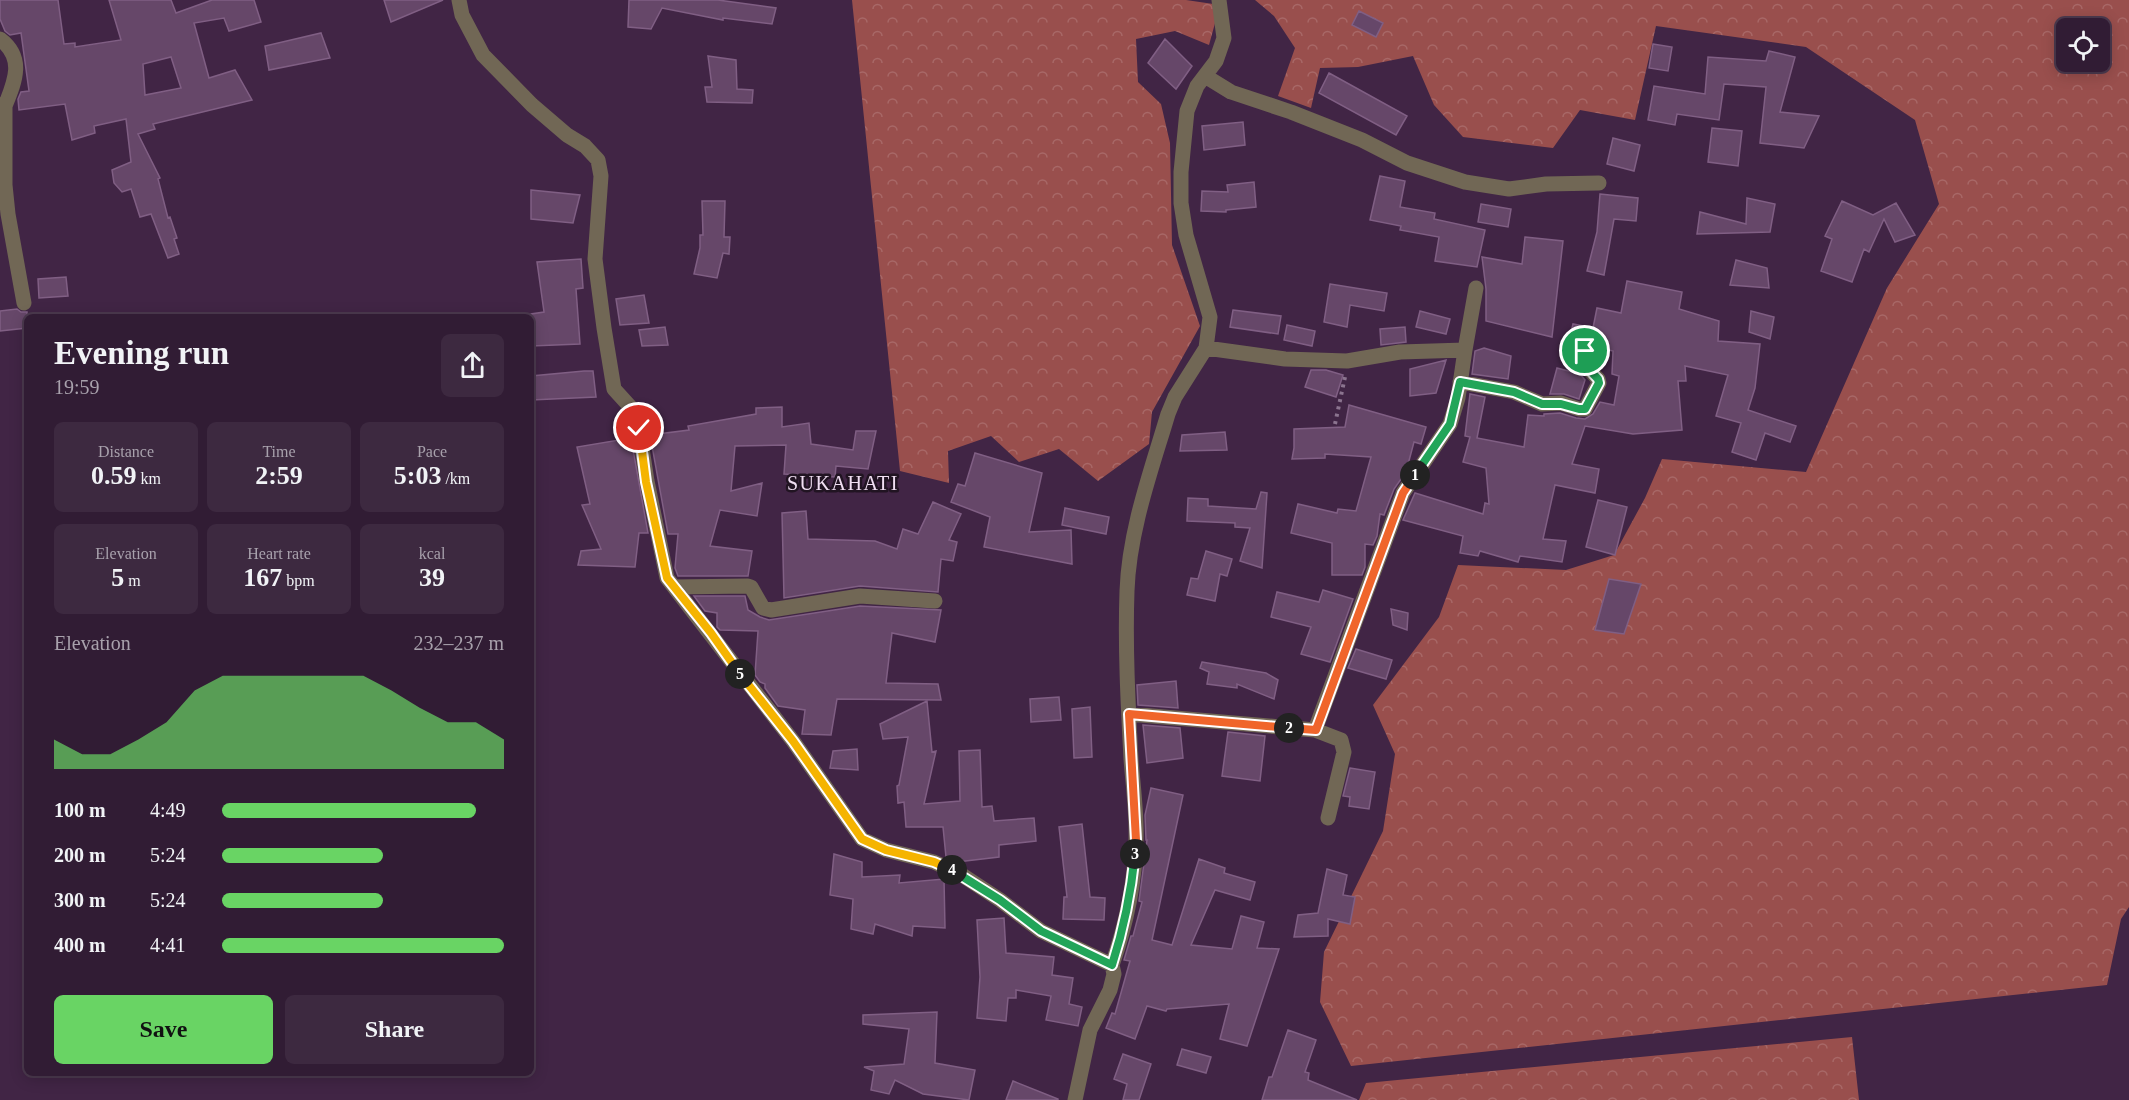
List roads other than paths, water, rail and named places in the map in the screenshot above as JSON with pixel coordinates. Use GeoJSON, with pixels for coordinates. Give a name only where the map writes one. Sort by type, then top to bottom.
{"type":"FeatureCollection","features":[{"type":"Feature","properties":{"kind":"street"},"geometry":{"type":"LineString","coordinates":[[459,0],[462,15],[483,55],[532,105],[567,135],[585,146],[598,160],[601,176],[595,259],[614,389],[634,411],[667,578],[793,741],[862,839],[886,850],[934,862],[962,875],[1041,931],[1112,965]]}},
{"type":"Feature","properties":{"kind":"street"},"geometry":{"type":"LineString","coordinates":[[1075,1100],[1090,1030],[1110,990],[1114,974],[1112,965],[1131,895],[1136,840],[1129,714],[1127,589],[1130,555],[1168,414],[1175,397],[1206,348],[1210,317],[1186,235],[1181,204],[1181,172],[1187,111],[1197,86],[1216,61],[1224,38],[1219,0]]}},
{"type":"Feature","properties":{"kind":"street"},"geometry":{"type":"LineString","coordinates":[[0,39],[14,54],[16,66],[13,85],[2,105],[8,214],[24,303]]}},
{"type":"Feature","properties":{"kind":"street"},"geometry":{"type":"LineString","coordinates":[[1205,76],[1231,92],[1291,112],[1362,140],[1407,163],[1465,182],[1509,189],[1554,184],[1599,183]]}},
{"type":"Feature","properties":{"kind":"street"},"geometry":{"type":"LineString","coordinates":[[1316,730],[1403,493],[1450,424],[1460,382],[1476,288]]}},
{"type":"Feature","properties":{"kind":"street"},"geometry":{"type":"LineString","coordinates":[[1206,348],[1285,359],[1347,361],[1400,352],[1465,350]]}},
{"type":"Feature","properties":{"kind":"street"},"geometry":{"type":"LineString","coordinates":[[1460,382],[1514,392],[1542,404],[1561,404],[1585,409],[1599,383],[1585,365],[1585,351]]}},
{"type":"Feature","properties":{"kind":"street"},"geometry":{"type":"LineString","coordinates":[[674,587],[748,586],[751,587],[763,608],[771,610],[860,596],[935,601]]}},
{"type":"Feature","properties":{"kind":"street"},"geometry":{"type":"LineString","coordinates":[[1129,714],[1316,730],[1341,740],[1344,752],[1328,818]]}},
{"type":"Feature","properties":{"kind":"district","name":"SUKAHATI"},"geometry":{"type":"Point","coordinates":[843,483]}}]}
